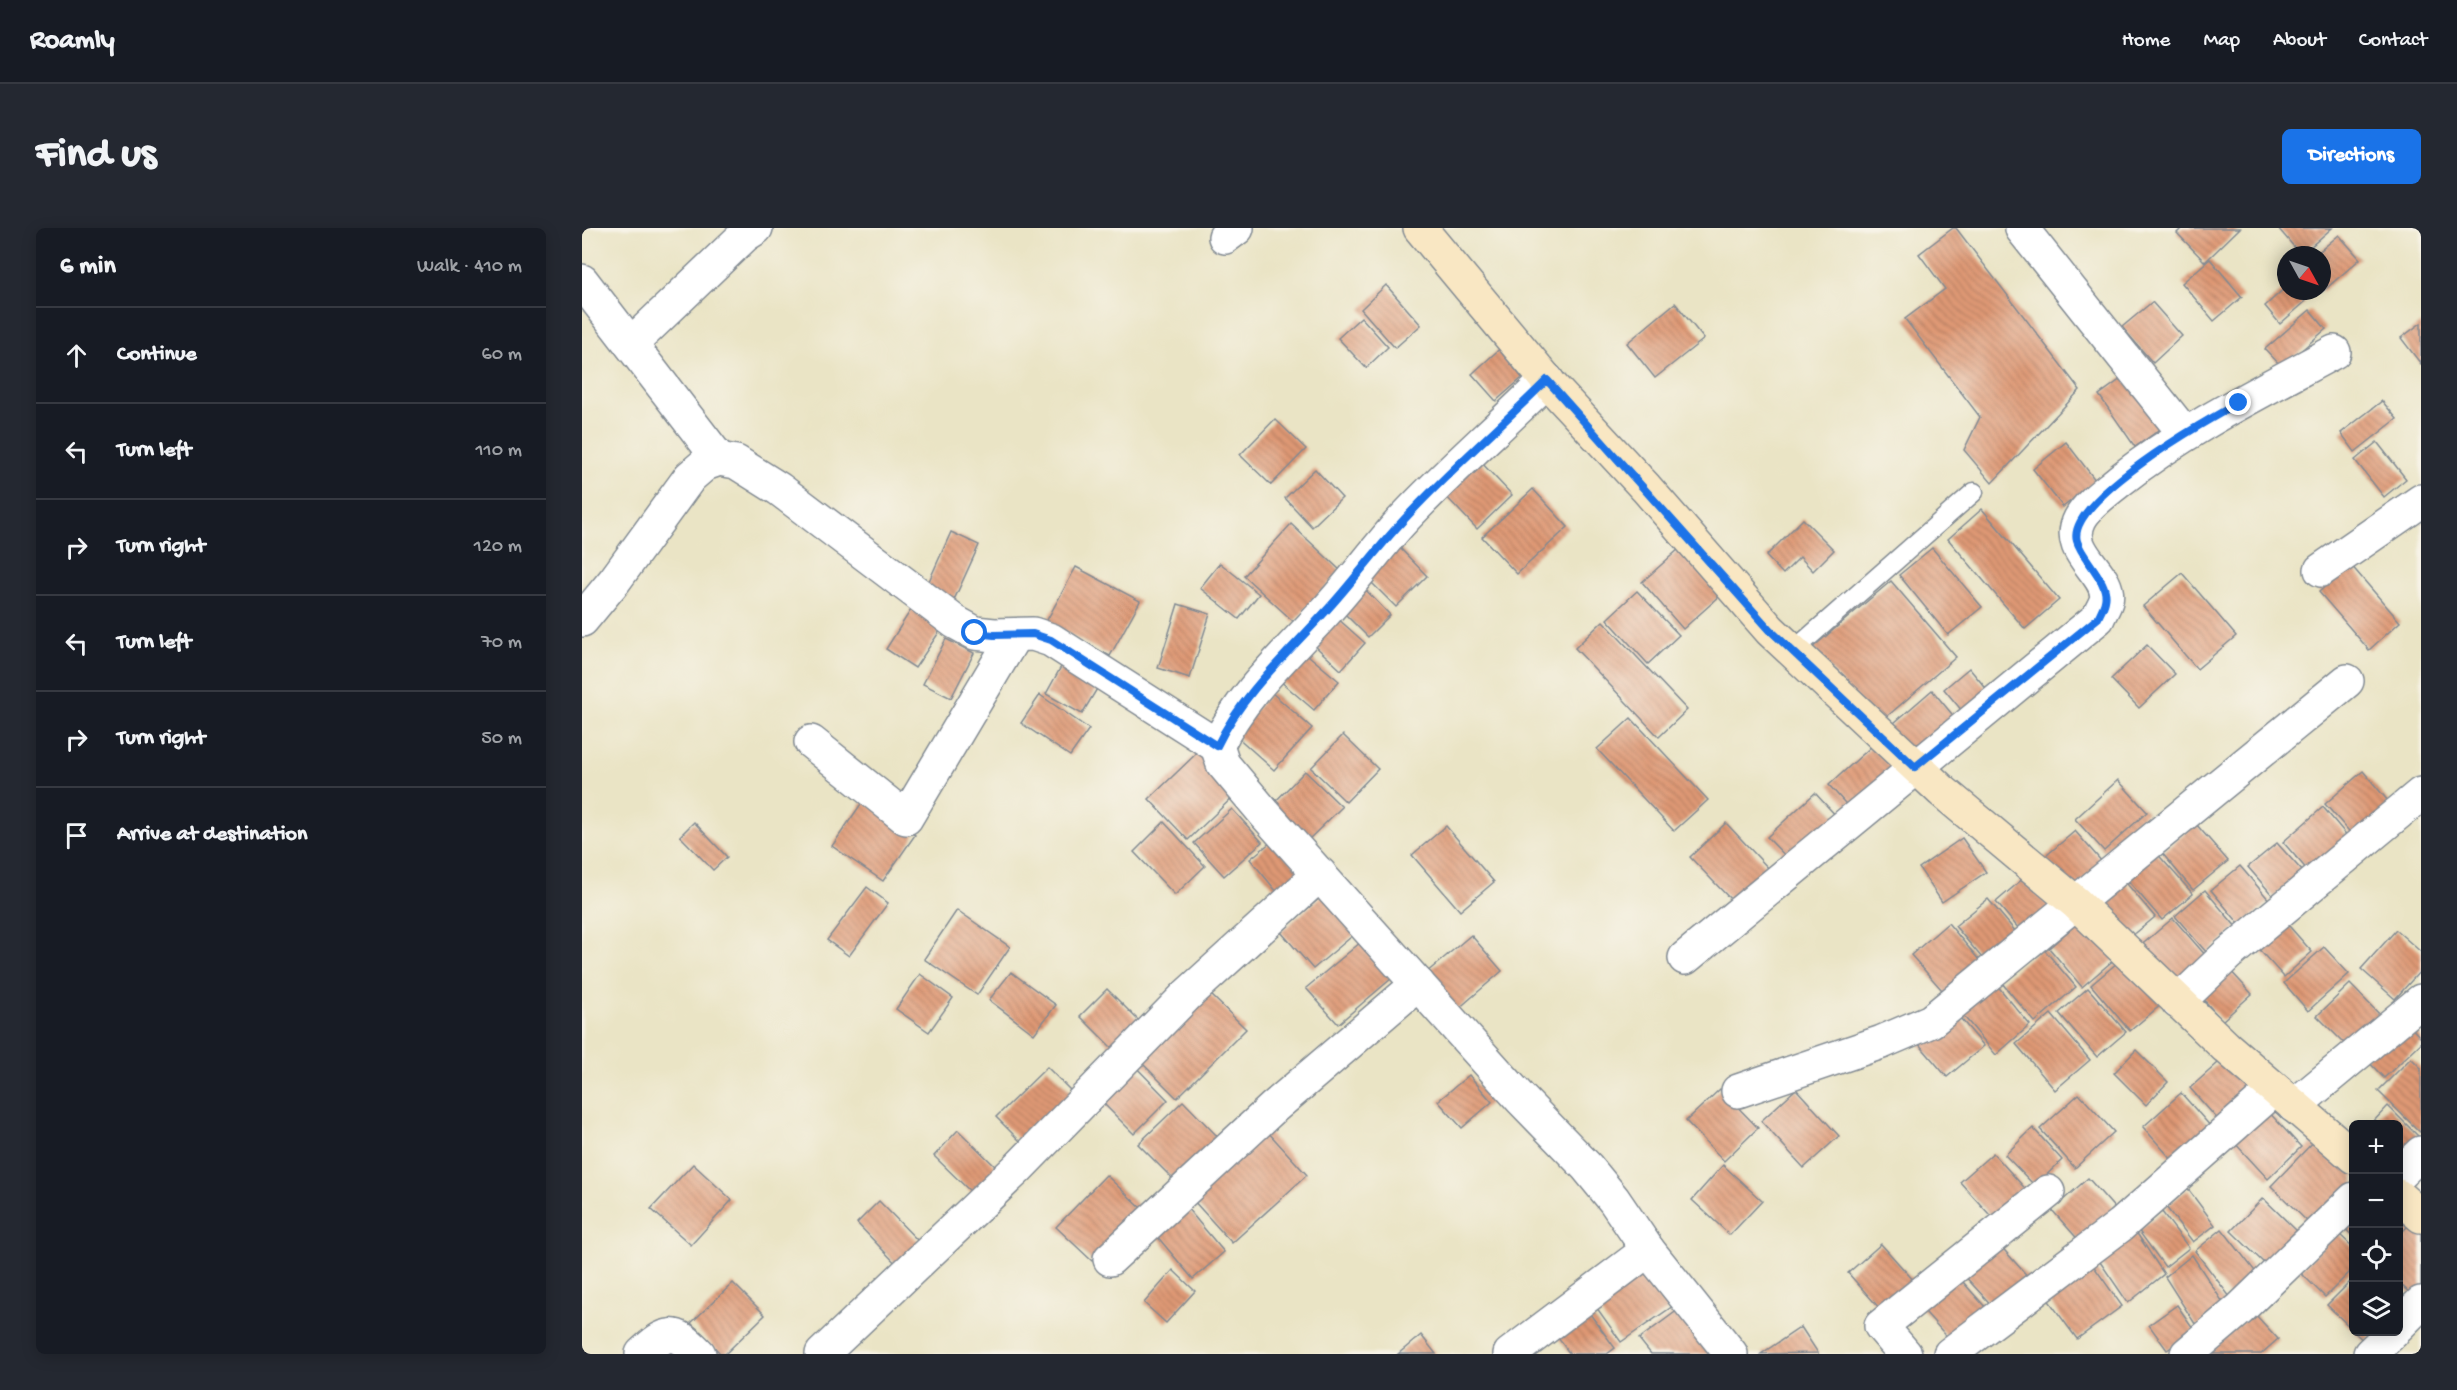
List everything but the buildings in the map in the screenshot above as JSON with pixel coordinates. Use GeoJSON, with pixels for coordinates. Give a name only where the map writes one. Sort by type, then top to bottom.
{"type":"FeatureCollection","features":[{"type":"Feature","properties":{"kind":"street"},"geometry":{"type":"LineString","coordinates":[[631,344],[745,235],[756,228]]}},
{"type":"Feature","properties":{"kind":"street"},"geometry":{"type":"LineString","coordinates":[[1420,228],[1547,380],[1770,630],[1915,767],[2076,903],[2178,1002],[2284,1098],[2349,1153]]}},
{"type":"Feature","properties":{"kind":"street"},"geometry":{"type":"LineString","coordinates":[[2022,229],[2185,434]]}},
{"type":"Feature","properties":{"kind":"street"},"geometry":{"type":"LineString","coordinates":[[582,281],[718,459]]}},
{"type":"Feature","properties":{"kind":"street"},"geometry":{"type":"LineString","coordinates":[[1685,958],[2098,618],[2106,600],[2102,580],[2082,553],[2076,537],[2080,519],[2097,499],[2148,458],[2185,434],[2334,352]]}},
{"type":"Feature","properties":{"kind":"street"},"geometry":{"type":"LineString","coordinates":[[1217,746],[1227,726],[1255,689],[1335,602],[1399,524],[1456,465],[1547,380]]}},
{"type":"Feature","properties":{"kind":"street"},"geometry":{"type":"LineString","coordinates":[[586,609],[690,477],[705,464],[718,459],[736,462],[779,489],[975,633],[1033,634],[1051,640],[1217,746],[1223,764],[1521,1099],[1587,1167],[1614,1200],[1648,1250],[1725,1352]]}},
{"type":"Feature","properties":{"kind":"street"},"geometry":{"type":"LineString","coordinates":[[2321,570],[2421,501]]}},
{"type":"Feature","properties":{"kind":"street"},"geometry":{"type":"LineString","coordinates":[[811,742],[906,818],[1015,634]]}},
{"type":"Feature","properties":{"kind":"street"},"geometry":{"type":"LineString","coordinates":[[1738,1091],[1882,1042],[1932,1021],[2347,681]]}},
{"type":"Feature","properties":{"kind":"street"},"geometry":{"type":"LineString","coordinates":[[2178,1002],[2227,955],[2421,794]]}},
{"type":"Feature","properties":{"kind":"street"},"geometry":{"type":"LineString","coordinates":[[822,1354],[1018,1168],[1187,995],[1320,874]]}},
{"type":"Feature","properties":{"kind":"street"},"geometry":{"type":"LineString","coordinates":[[1110,1259],[1273,1108],[1418,984]]}},
{"type":"Feature","properties":{"kind":"street"},"geometry":{"type":"LineString","coordinates":[[1950,1354],[2284,1098],[2421,1001]]}},
{"type":"Feature","properties":{"kind":"street"},"geometry":{"type":"LineString","coordinates":[[2399,1174],[2421,1153]]}},
{"type":"Feature","properties":{"kind":"street"},"geometry":{"type":"LineString","coordinates":[[1905,1354],[1881,1326],[2048,1192]]}},
{"type":"Feature","properties":{"kind":"street"},"geometry":{"type":"LineString","coordinates":[[2403,1201],[2421,1216]]}},
{"type":"Feature","properties":{"kind":"street"},"geometry":{"type":"LineString","coordinates":[[2187,1354],[2240,1309],[2349,1204]]}},
{"type":"Feature","properties":{"kind":"street"},"geometry":{"type":"LineString","coordinates":[[1510,1354],[1648,1250]]}},
{"type":"Feature","properties":{"kind":"street"},"geometry":{"type":"LineString","coordinates":[[2403,1321],[2421,1303]]}},
{"type":"Feature","properties":{"kind":"street"},"geometry":{"type":"LineString","coordinates":[[642,1354],[659,1338],[670,1334],[680,1336],[699,1354]]}},
{"type":"Feature","properties":{"kind":"street"},"geometry":{"type":"LineString","coordinates":[[2370,1354],[2388,1336]]}},
{"type":"Feature","properties":{"kind":"lane"},"geometry":{"type":"LineString","coordinates":[[1793,651],[1974,492]]}},
{"type":"Feature","properties":{"kind":"route"},"geometry":{"type":"LineString","coordinates":[[975,633],[1033,634],[1051,640],[1217,746],[1227,726],[1255,689],[1335,602],[1399,524],[1456,465],[1547,380],[1646,488],[1770,630],[1915,767],[2098,618],[2106,600],[2102,580],[2082,553],[2076,537],[2080,519],[2097,499],[2148,458],[2202,423],[2239,403]]}}]}
